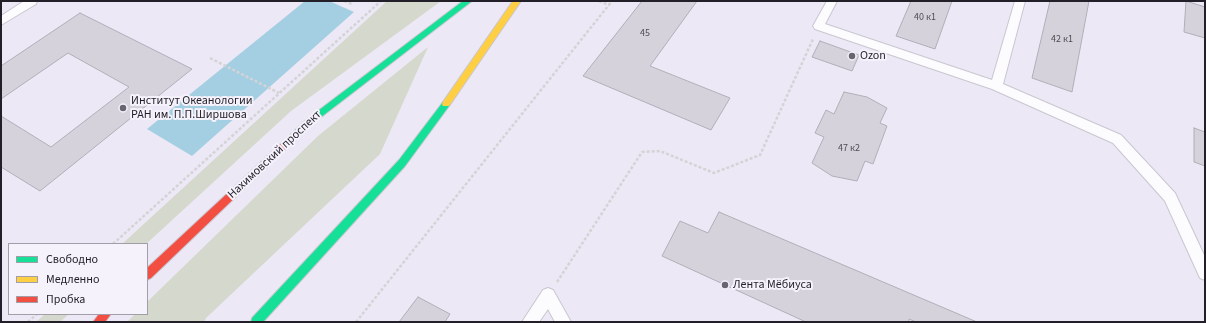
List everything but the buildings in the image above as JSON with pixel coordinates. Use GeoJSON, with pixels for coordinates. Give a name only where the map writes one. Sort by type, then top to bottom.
{"type":"FeatureCollection","features":[{"type":"Feature","properties":{"kind":"main road","name":"Нахимовский проспект"},"geometry":{"type":"LineString","coordinates":[[148,274],[309,122],[468,1]]}},
{"type":"Feature","properties":{"kind":"main road"},"geometry":{"type":"LineString","coordinates":[[256,322],[402,164],[450,98],[513,4]]}},
{"type":"Feature","properties":{"kind":"lane"},"geometry":{"type":"LineString","coordinates":[[1,21],[32,1]]}},
{"type":"Feature","properties":{"kind":"lane"},"geometry":{"type":"LineString","coordinates":[[832,1],[819,26],[996,86],[1117,139],[1170,197],[1205,273]]}},
{"type":"Feature","properties":{"kind":"lane"},"geometry":{"type":"LineString","coordinates":[[996,86],[1020,1]]}},
{"type":"Feature","properties":{"kind":"lane"},"geometry":{"type":"LineString","coordinates":[[530,322],[548,295],[563,322]]}},
{"type":"Feature","properties":{"kind":"path"},"geometry":{"type":"LineString","coordinates":[[344,1],[352,4]]}},
{"type":"Feature","properties":{"kind":"path"},"geometry":{"type":"LineString","coordinates":[[115,243],[381,1]]}},
{"type":"Feature","properties":{"kind":"path"},"geometry":{"type":"LineString","coordinates":[[599,1],[609,4]]}},
{"type":"Feature","properties":{"kind":"path"},"geometry":{"type":"LineString","coordinates":[[356,322],[612,1]]}},
{"type":"Feature","properties":{"kind":"path"},"geometry":{"type":"LineString","coordinates":[[548,295],[642,152],[660,151],[714,173],[760,155],[819,26]]}},
{"type":"Feature","properties":{"kind":"path"},"geometry":{"type":"LineString","coordinates":[[210,58],[279,93]]}},
{"type":"Feature","properties":{"kind":"path"},"geometry":{"type":"LineString","coordinates":[[28,322],[36,315]]}},
{"type":"Feature","properties":{"kind":"shaded area"},"geometry":{"type":"Polygon","coordinates":[[[387,1],[441,1],[291,111],[147,243],[123,243],[387,1]]]}},
{"type":"Feature","properties":{"kind":"shaded area"},"geometry":{"type":"Polygon","coordinates":[[[428,47],[380,154],[206,318],[204,322],[127,322],[134,315],[148,315],[148,301],[318,136],[428,47]]]}},
{"type":"Feature","properties":{"kind":"shaded area"},"geometry":{"type":"Polygon","coordinates":[[[44,315],[68,315],[60,322],[36,322],[44,315]]]}},
{"type":"Feature","properties":{"kind":"water"},"geometry":{"type":"Polygon","coordinates":[[[305,1],[329,1],[354,12],[192,156],[147,129],[305,1]]]}},
{"type":"Feature","properties":{"kind":"traffic: fast"},"geometry":{"type":"LineString","coordinates":[[290,140],[309,122],[468,1]]}},
{"type":"Feature","properties":{"kind":"traffic: fast"},"geometry":{"type":"LineString","coordinates":[[256,322],[402,163],[446,104]]}},
{"type":"Feature","properties":{"kind":"traffic: slow"},"geometry":{"type":"LineString","coordinates":[[446,104],[517,1]]}},
{"type":"Feature","properties":{"kind":"traffic: jam"},"geometry":{"type":"LineString","coordinates":[[148,274],[290,140]]}},
{"type":"Feature","properties":{"kind":"traffic: jam"},"geometry":{"type":"LineString","coordinates":[[98,322],[105,315]]}},
{"type":"Feature","properties":{"kind":"place","name":"Ozon"},"geometry":{"type":"Point","coordinates":[852,56]}},
{"type":"Feature","properties":{"kind":"place","name":"Институт Океанологии РАН им. П.П.Ширшова"},"geometry":{"type":"Point","coordinates":[123,108]}},
{"type":"Feature","properties":{"kind":"place","name":"Лента Мёбиуса"},"geometry":{"type":"Point","coordinates":[725,285]}}]}
